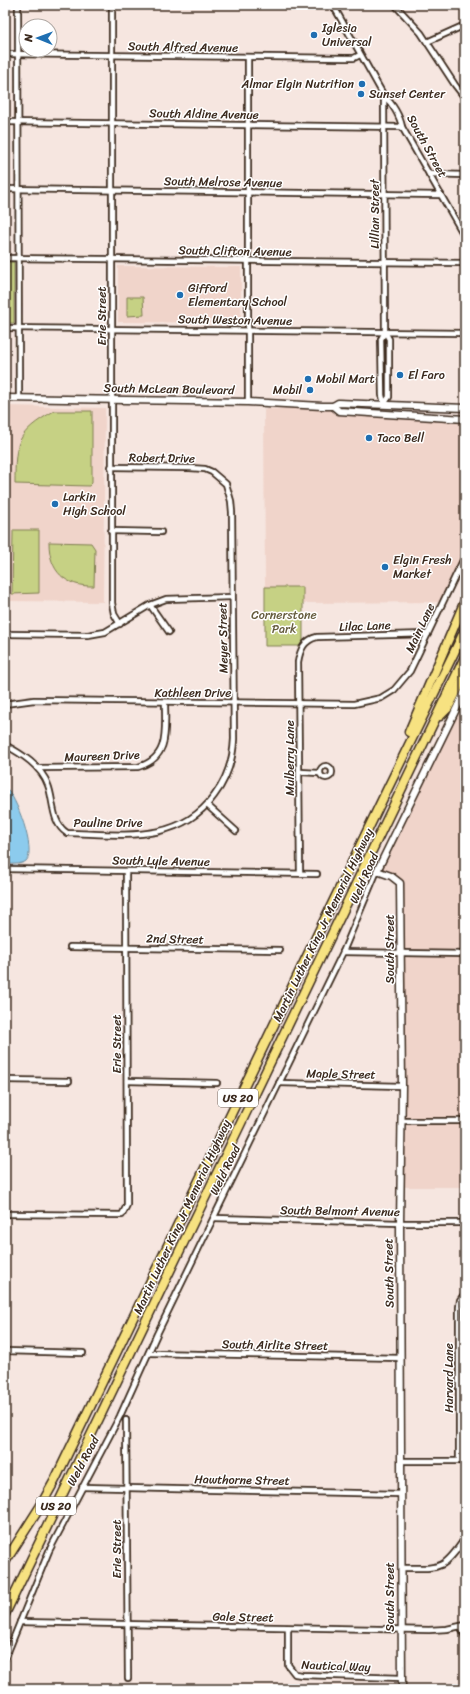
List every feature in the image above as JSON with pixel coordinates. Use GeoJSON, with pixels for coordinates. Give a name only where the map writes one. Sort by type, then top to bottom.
{"type":"FeatureCollection","features":[{"type":"Feature","properties":{"kind":"highway"},"geometry":{"type":"LineString","coordinates":[[385,794],[393,770],[465,600]]}},
{"type":"Feature","properties":{"kind":"highway","name":"Martin Luther King Jr Memorial Highway"},"geometry":{"type":"LineString","coordinates":[[5,1562],[56,1480],[465,630]]}},
{"type":"Feature","properties":{"kind":"highway","name":"Martin Luther King Jr Memorial Highway"},"geometry":{"type":"LineString","coordinates":[[5,1614],[465,657]]}},
{"type":"Feature","properties":{"kind":"highway"},"geometry":{"type":"LineString","coordinates":[[435,721],[448,708],[465,675]]}},
{"type":"Feature","properties":{"kind":"street"},"geometry":{"type":"LineString","coordinates":[[18,5],[18,18]]}},
{"type":"Feature","properties":{"kind":"street","name":"Erie Street"},"geometry":{"type":"LineString","coordinates":[[112,5],[111,532],[112,604],[114,614],[120,624]]}},
{"type":"Feature","properties":{"kind":"street","name":"South Street"},"geometry":{"type":"LineString","coordinates":[[333,5],[384,96],[389,100],[401,122],[402,127],[465,237]]}},
{"type":"Feature","properties":{"kind":"street"},"geometry":{"type":"LineString","coordinates":[[399,6],[427,42],[465,98]]}},
{"type":"Feature","properties":{"kind":"street"},"geometry":{"type":"LineString","coordinates":[[427,42],[465,25]]}},
{"type":"Feature","properties":{"kind":"street","name":"South Alfred Avenue"},"geometry":{"type":"LineString","coordinates":[[5,54],[18,54]]}},
{"type":"Feature","properties":{"kind":"street","name":"South Alfred Avenue"},"geometry":{"type":"LineString","coordinates":[[58,54],[248,58],[354,58],[360,55]]}},
{"type":"Feature","properties":{"kind":"street"},"geometry":{"type":"LineString","coordinates":[[18,58],[19,398]]}},
{"type":"Feature","properties":{"kind":"street"},"geometry":{"type":"LineString","coordinates":[[248,58],[248,402]]}},
{"type":"Feature","properties":{"kind":"street","name":"Lillian Street"},"geometry":{"type":"LineString","coordinates":[[384,96],[385,332],[381,339],[382,395],[384,404]]}},
{"type":"Feature","properties":{"kind":"street","name":"South Aldine Avenue"},"geometry":{"type":"LineString","coordinates":[[5,122],[402,127]]}},
{"type":"Feature","properties":{"kind":"street"},"geometry":{"type":"LineString","coordinates":[[429,174],[465,175]]}},
{"type":"Feature","properties":{"kind":"street","name":"South Melrose Avenue"},"geometry":{"type":"LineString","coordinates":[[5,190],[112,190],[441,195]]}},
{"type":"Feature","properties":{"kind":"street","name":"South Clifton Avenue"},"geometry":{"type":"LineString","coordinates":[[5,258],[465,263]]}},
{"type":"Feature","properties":{"kind":"street","name":"South Weston Avenue"},"geometry":{"type":"LineString","coordinates":[[5,328],[465,333]]}},
{"type":"Feature","properties":{"kind":"street","name":"South McLean Boulevard"},"geometry":{"type":"LineString","coordinates":[[5,398],[248,402],[333,406],[338,403],[465,408]]}},
{"type":"Feature","properties":{"kind":"street","name":"South McLean Boulevard"},"geometry":{"type":"LineString","coordinates":[[333,406],[339,411],[465,419]]}},
{"type":"Feature","properties":{"kind":"street","name":"Robert Drive"},"geometry":{"type":"LineString","coordinates":[[111,467],[205,469],[212,472],[226,484],[231,500],[232,512]]}},
{"type":"Feature","properties":{"kind":"street","name":"Meyer Street"},"geometry":{"type":"LineString","coordinates":[[207,805],[223,783],[230,767],[234,739],[232,512]]}},
{"type":"Feature","properties":{"kind":"street"},"geometry":{"type":"LineString","coordinates":[[111,532],[161,532]]}},
{"type":"Feature","properties":{"kind":"street","name":"Main Lane"},"geometry":{"type":"LineString","coordinates":[[381,698],[390,693],[405,677],[413,665],[465,556]]}},
{"type":"Feature","properties":{"kind":"street"},"geometry":{"type":"LineString","coordinates":[[5,634],[88,635],[105,632],[150,605],[166,599],[232,597]]}},
{"type":"Feature","properties":{"kind":"street"},"geometry":{"type":"LineString","coordinates":[[150,605],[169,632]]}},
{"type":"Feature","properties":{"kind":"street","name":"Lilac Lane"},"geometry":{"type":"LineString","coordinates":[[305,644],[317,637],[428,634]]}},
{"type":"Feature","properties":{"kind":"street","name":"Mulberry Lane"},"geometry":{"type":"LineString","coordinates":[[300,873],[298,662],[300,651],[305,644]]}},
{"type":"Feature","properties":{"kind":"street","name":"Weld Road"},"geometry":{"type":"LineString","coordinates":[[5,1659],[49,1551],[120,1416],[343,952],[377,871],[465,691]]}},
{"type":"Feature","properties":{"kind":"street","name":"Kathleen Drive"},"geometry":{"type":"LineString","coordinates":[[5,704],[34,700],[165,703],[354,704],[381,698]]}},
{"type":"Feature","properties":{"kind":"street","name":"Maureen Drive"},"geometry":{"type":"LineString","coordinates":[[38,768],[138,767],[148,763],[159,754],[164,742],[165,703]]}},
{"type":"Feature","properties":{"kind":"street","name":"Pauline Drive"},"geometry":{"type":"LineString","coordinates":[[5,745],[18,752],[38,768],[48,783],[58,825],[67,833],[148,834],[182,824],[192,818],[207,805]]}},
{"type":"Feature","properties":{"kind":"street"},"geometry":{"type":"LineString","coordinates":[[300,772],[319,773]]}},
{"type":"Feature","properties":{"kind":"street"},"geometry":{"type":"LineString","coordinates":[[207,805],[236,831]]}},
{"type":"Feature","properties":{"kind":"street","name":"South Lyle Avenue"},"geometry":{"type":"LineString","coordinates":[[5,869],[317,874]]}},
{"type":"Feature","properties":{"kind":"street","name":"Erie Street"},"geometry":{"type":"LineString","coordinates":[[5,1214],[122,1215],[127,1205],[126,870]]}},
{"type":"Feature","properties":{"kind":"street","name":"South Street"},"geometry":{"type":"LineString","coordinates":[[377,871],[391,876],[400,882],[402,1086],[400,1223],[402,1358],[402,1689]]}},
{"type":"Feature","properties":{"kind":"street","name":"2nd Street"},"geometry":{"type":"LineString","coordinates":[[70,947],[280,950]]}},
{"type":"Feature","properties":{"kind":"street"},"geometry":{"type":"LineString","coordinates":[[343,952],[465,954]]}},
{"type":"Feature","properties":{"kind":"street"},"geometry":{"type":"LineString","coordinates":[[5,1080],[69,1081]]}},
{"type":"Feature","properties":{"kind":"street"},"geometry":{"type":"LineString","coordinates":[[127,1081],[216,1083]]}},
{"type":"Feature","properties":{"kind":"street","name":"Maple Street"},"geometry":{"type":"LineString","coordinates":[[279,1083],[402,1086]]}},
{"type":"Feature","properties":{"kind":"street"},"geometry":{"type":"LineString","coordinates":[[401,1121],[465,1121]]}},
{"type":"Feature","properties":{"kind":"street","name":"South Belmont Avenue"},"geometry":{"type":"LineString","coordinates":[[214,1218],[400,1223],[465,1223]]}},
{"type":"Feature","properties":{"kind":"street","name":"Harvard Lane"},"geometry":{"type":"LineString","coordinates":[[459,1460],[458,1319],[459,1303],[464,1294]]}},
{"type":"Feature","properties":{"kind":"street"},"geometry":{"type":"LineString","coordinates":[[5,1351],[83,1352]]}},
{"type":"Feature","properties":{"kind":"street","name":"South Airlite Street"},"geometry":{"type":"LineString","coordinates":[[149,1353],[402,1358]]}},
{"type":"Feature","properties":{"kind":"street","name":"Erie Street"},"geometry":{"type":"LineString","coordinates":[[126,1420],[128,1678]]}},
{"type":"Feature","properties":{"kind":"street"},"geometry":{"type":"LineString","coordinates":[[402,1461],[465,1461]]}},
{"type":"Feature","properties":{"kind":"street","name":"Hawthorne Street"},"geometry":{"type":"LineString","coordinates":[[82,1487],[401,1494]]}},
{"type":"Feature","properties":{"kind":"street"},"geometry":{"type":"LineString","coordinates":[[401,1568],[430,1568],[444,1565],[454,1556],[465,1538]]}},
{"type":"Feature","properties":{"kind":"street","name":"Gale Street"},"geometry":{"type":"LineString","coordinates":[[20,1622],[401,1630],[439,1630],[463,1626]]}},
{"type":"Feature","properties":{"kind":"street"},"geometry":{"type":"LineString","coordinates":[[463,1626],[465,1637]]}},
{"type":"Feature","properties":{"kind":"street","name":"Nautical Way"},"geometry":{"type":"LineString","coordinates":[[288,1628],[288,1666],[295,1674],[402,1678]]}},
{"type":"Feature","properties":{"kind":"shaded area","name":"Gifford Elementary School"},"geometry":{"type":"Polygon","coordinates":[[[118,266],[241,267],[241,323],[118,322],[118,266]]]}},
{"type":"Feature","properties":{"kind":"shaded area","name":"Larkin High School"},"geometry":{"type":"Polygon","coordinates":[[[5,406],[105,408],[103,602],[5,601],[5,406]]]}},
{"type":"Feature","properties":{"kind":"shaded area"},"geometry":{"type":"Polygon","coordinates":[[[332,407],[339,412],[465,420],[465,553],[442,602],[303,603],[302,587],[265,587],[264,409],[332,407]]]}},
{"type":"Feature","properties":{"kind":"shaded area"},"geometry":{"type":"Polygon","coordinates":[[[465,694],[465,1187],[403,1187],[402,881],[380,870],[465,694]]]}},
{"type":"Feature","properties":{"kind":"green space"},"geometry":{"type":"Polygon","coordinates":[[[5,262],[14,262],[14,323],[5,323],[5,262]]]}},
{"type":"Feature","properties":{"kind":"green space"},"geometry":{"type":"Polygon","coordinates":[[[127,297],[143,297],[144,315],[127,316],[127,297]]]}},
{"type":"Feature","properties":{"kind":"green space"},"geometry":{"type":"Polygon","coordinates":[[[54,411],[92,411],[92,483],[89,486],[15,484],[17,448],[20,440],[32,426],[54,411]]]}},
{"type":"Feature","properties":{"kind":"green space"},"geometry":{"type":"Polygon","coordinates":[[[13,530],[39,530],[39,593],[12,594],[13,530]]]}},
{"type":"Feature","properties":{"kind":"green space"},"geometry":{"type":"Polygon","coordinates":[[[49,542],[91,543],[95,549],[94,586],[75,584],[61,575],[52,561],[49,542]]]}},
{"type":"Feature","properties":{"kind":"green space","name":"Cornerstone Park"},"geometry":{"type":"Polygon","coordinates":[[[265,587],[303,587],[303,642],[299,646],[265,646],[265,587]]]}},
{"type":"Feature","properties":{"kind":"water"},"geometry":{"type":"Polygon","coordinates":[[[5,787],[10,792],[24,824],[29,847],[29,856],[26,861],[19,864],[5,864],[5,787]]]}},
{"type":"Feature","properties":{"kind":"place","name":"Iglesia Universal"},"geometry":{"type":"Point","coordinates":[314,35]}},
{"type":"Feature","properties":{"kind":"place","name":"Almar Elgin Nutrition"},"geometry":{"type":"Point","coordinates":[362,84]}},
{"type":"Feature","properties":{"kind":"place","name":"Sunset Center"},"geometry":{"type":"Point","coordinates":[361,94]}},
{"type":"Feature","properties":{"kind":"place","name":"Gifford Elementary School"},"geometry":{"type":"Point","coordinates":[180,295]}},
{"type":"Feature","properties":{"kind":"place","name":"El Faro"},"geometry":{"type":"Point","coordinates":[400,375]}},
{"type":"Feature","properties":{"kind":"place","name":"Mobil Mart"},"geometry":{"type":"Point","coordinates":[308,379]}},
{"type":"Feature","properties":{"kind":"place","name":"Mobil"},"geometry":{"type":"Point","coordinates":[310,390]}},
{"type":"Feature","properties":{"kind":"place","name":"Taco Bell"},"geometry":{"type":"Point","coordinates":[369,438]}},
{"type":"Feature","properties":{"kind":"place","name":"Larkin High School"},"geometry":{"type":"Point","coordinates":[55,504]}},
{"type":"Feature","properties":{"kind":"place","name":"Elgin Fresh Market"},"geometry":{"type":"Point","coordinates":[385,567]}}]}
